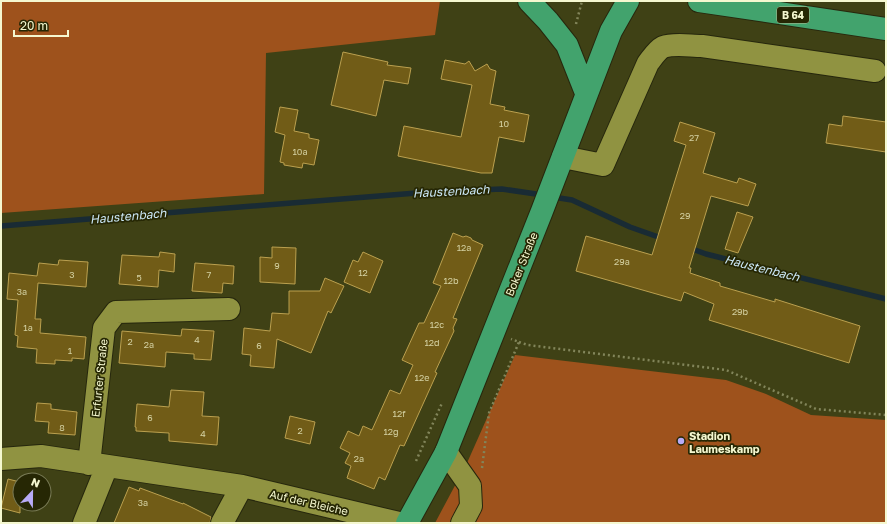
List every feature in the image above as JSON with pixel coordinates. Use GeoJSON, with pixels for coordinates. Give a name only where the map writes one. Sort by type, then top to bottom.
{"type":"FeatureCollection","features":[{"type":"Feature","properties":{"kind":"main road"},"geometry":{"type":"LineString","coordinates":[[529,1],[548,20],[567,44],[586,93]]}},
{"type":"Feature","properties":{"kind":"main road","name":"Boker Straße"},"geometry":{"type":"LineString","coordinates":[[407,523],[446,452],[542,211],[611,31],[628,1]]}},
{"type":"Feature","properties":{"kind":"main road","name":"B 64"},"geometry":{"type":"LineString","coordinates":[[699,1],[886,28]]}},
{"type":"Feature","properties":{"kind":"street"},"geometry":{"type":"LineString","coordinates":[[559,166],[604,165],[648,63],[655,54],[663,48],[676,45],[702,46],[875,71]]}},
{"type":"Feature","properties":{"kind":"street","name":"Erfurter Straße"},"geometry":{"type":"LineString","coordinates":[[98,465],[104,328],[116,312],[229,309]]}},
{"type":"Feature","properties":{"kind":"street"},"geometry":{"type":"LineString","coordinates":[[446,452],[470,486],[472,506],[462,523]]}},
{"type":"Feature","properties":{"kind":"street","name":"Auf der Bleiche"},"geometry":{"type":"LineString","coordinates":[[1,458],[41,456],[242,486],[399,523]]}},
{"type":"Feature","properties":{"kind":"street"},"geometry":{"type":"LineString","coordinates":[[84,523],[98,465]]}},
{"type":"Feature","properties":{"kind":"street"},"geometry":{"type":"LineString","coordinates":[[222,523],[242,486]]}},
{"type":"Feature","properties":{"kind":"path"},"geometry":{"type":"LineString","coordinates":[[493,332],[528,345],[726,370],[816,410],[886,415]]}},
{"type":"Feature","properties":{"kind":"path"},"geometry":{"type":"LineString","coordinates":[[470,486],[480,481],[489,413],[519,342]]}},
{"type":"Feature","properties":{"kind":"shaded area"},"geometry":{"type":"Polygon","coordinates":[[[1,1],[440,1],[435,35],[266,53],[264,194],[1,213],[1,1]]]}},
{"type":"Feature","properties":{"kind":"shaded area","name":"Stadion Laumeskamp"},"geometry":{"type":"Polygon","coordinates":[[[515,355],[726,380],[766,394],[811,415],[886,420],[886,523],[435,523],[467,463],[515,355]]]}},
{"type":"Feature","properties":{"kind":"building"},"geometry":{"type":"Polygon","coordinates":[[[343,52],[388,62],[387,65],[411,68],[408,84],[384,80],[376,116],[331,105],[343,52]]]}},
{"type":"Feature","properties":{"kind":"building"},"geometry":{"type":"Polygon","coordinates":[[[445,60],[465,64],[469,61],[475,71],[487,64],[490,69],[496,71],[490,104],[505,107],[504,110],[529,115],[524,142],[499,137],[492,173],[481,173],[398,156],[404,126],[461,137],[472,85],[441,79],[445,60]]]}},
{"type":"Feature","properties":{"kind":"building"},"geometry":{"type":"Polygon","coordinates":[[[280,107],[298,110],[294,131],[309,134],[309,138],[319,140],[314,165],[303,163],[302,168],[284,165],[284,163],[280,162],[285,135],[275,132],[280,107]]]}},
{"type":"Feature","properties":{"kind":"building"},"geometry":{"type":"Polygon","coordinates":[[[843,116],[886,122],[886,152],[826,143],[829,124],[842,126],[843,116]]]}},
{"type":"Feature","properties":{"kind":"building"},"geometry":{"type":"Polygon","coordinates":[[[680,122],[715,133],[703,173],[737,183],[739,178],[756,184],[748,206],[711,196],[689,268],[691,268],[690,273],[720,283],[720,286],[775,302],[775,299],[860,326],[849,363],[709,320],[714,304],[684,292],[681,301],[576,271],[586,236],[652,255],[686,145],[674,141],[680,122]]]}},
{"type":"Feature","properties":{"kind":"building"},"geometry":{"type":"Polygon","coordinates":[[[737,212],[753,217],[738,253],[725,249],[737,212]]]}},
{"type":"Feature","properties":{"kind":"building"},"geometry":{"type":"Polygon","coordinates":[[[453,233],[471,238],[472,240],[483,245],[453,318],[457,319],[453,328],[454,331],[435,372],[437,373],[404,446],[400,445],[385,480],[379,477],[374,489],[347,478],[351,466],[345,463],[350,453],[340,448],[348,431],[359,436],[363,426],[372,430],[390,390],[400,394],[413,365],[402,360],[419,323],[424,323],[441,286],[433,283],[453,233]]]}},
{"type":"Feature","properties":{"kind":"building"},"geometry":{"type":"Polygon","coordinates":[[[272,247],[296,248],[295,284],[260,282],[260,257],[272,258],[272,247]]]}},
{"type":"Feature","properties":{"kind":"building"},"geometry":{"type":"Polygon","coordinates":[[[160,252],[175,254],[174,272],[159,270],[158,287],[119,284],[122,255],[159,257],[160,252]]]}},
{"type":"Feature","properties":{"kind":"building"},"geometry":{"type":"Polygon","coordinates":[[[363,252],[383,261],[370,293],[344,282],[353,260],[358,262],[363,252]]]}},
{"type":"Feature","properties":{"kind":"building"},"geometry":{"type":"Polygon","coordinates":[[[59,260],[88,262],[86,287],[38,283],[35,319],[41,319],[40,333],[86,337],[84,359],[72,358],[72,361],[55,360],[55,364],[36,363],[37,349],[17,347],[18,336],[15,335],[18,300],[7,299],[9,273],[37,276],[39,263],[58,265],[59,260]]]}},
{"type":"Feature","properties":{"kind":"building"},"geometry":{"type":"Polygon","coordinates":[[[195,263],[234,266],[233,284],[223,283],[222,293],[192,291],[195,263]]]}},
{"type":"Feature","properties":{"kind":"building"},"geometry":{"type":"Polygon","coordinates":[[[325,278],[344,286],[331,313],[328,311],[311,353],[277,339],[274,368],[250,366],[251,355],[242,354],[244,328],[270,331],[272,313],[289,314],[289,291],[320,291],[325,278]]]}},
{"type":"Feature","properties":{"kind":"building"},"geometry":{"type":"Polygon","coordinates":[[[182,329],[214,331],[211,360],[194,359],[194,354],[166,352],[165,367],[119,363],[122,331],[181,336],[182,329]]]}},
{"type":"Feature","properties":{"kind":"building"},"geometry":{"type":"Polygon","coordinates":[[[171,390],[204,392],[202,416],[219,417],[217,445],[169,441],[169,433],[136,431],[137,404],[169,407],[171,390]]]}},
{"type":"Feature","properties":{"kind":"building"},"geometry":{"type":"Polygon","coordinates":[[[37,403],[51,404],[51,409],[77,412],[75,435],[48,433],[49,422],[35,421],[37,403]]]}},
{"type":"Feature","properties":{"kind":"building"},"geometry":{"type":"Polygon","coordinates":[[[290,416],[315,422],[310,444],[285,438],[290,416]]]}},
{"type":"Feature","properties":{"kind":"building"},"geometry":{"type":"Polygon","coordinates":[[[8,479],[12,480],[12,511],[1,508],[8,479]]]}},
{"type":"Feature","properties":{"kind":"building"},"geometry":{"type":"Polygon","coordinates":[[[129,487],[139,491],[140,488],[183,503],[211,517],[210,523],[114,523],[129,487]]]}},
{"type":"Feature","properties":{"kind":"waterway","name":"Haustenbach"},"geometry":{"type":"LineString","coordinates":[[1,226],[429,192],[502,189],[543,195]]}},
{"type":"Feature","properties":{"kind":"waterway","name":"Haustenbach"},"geometry":{"type":"LineString","coordinates":[[553,197],[572,200],[630,227],[664,239]]}},
{"type":"Feature","properties":{"kind":"waterway","name":"Haustenbach"},"geometry":{"type":"LineString","coordinates":[[687,247],[706,254],[886,299]]}},
{"type":"Feature","properties":{"kind":"place","name":"Stadion Laumeskamp"},"geometry":{"type":"Point","coordinates":[681,441]}}]}
